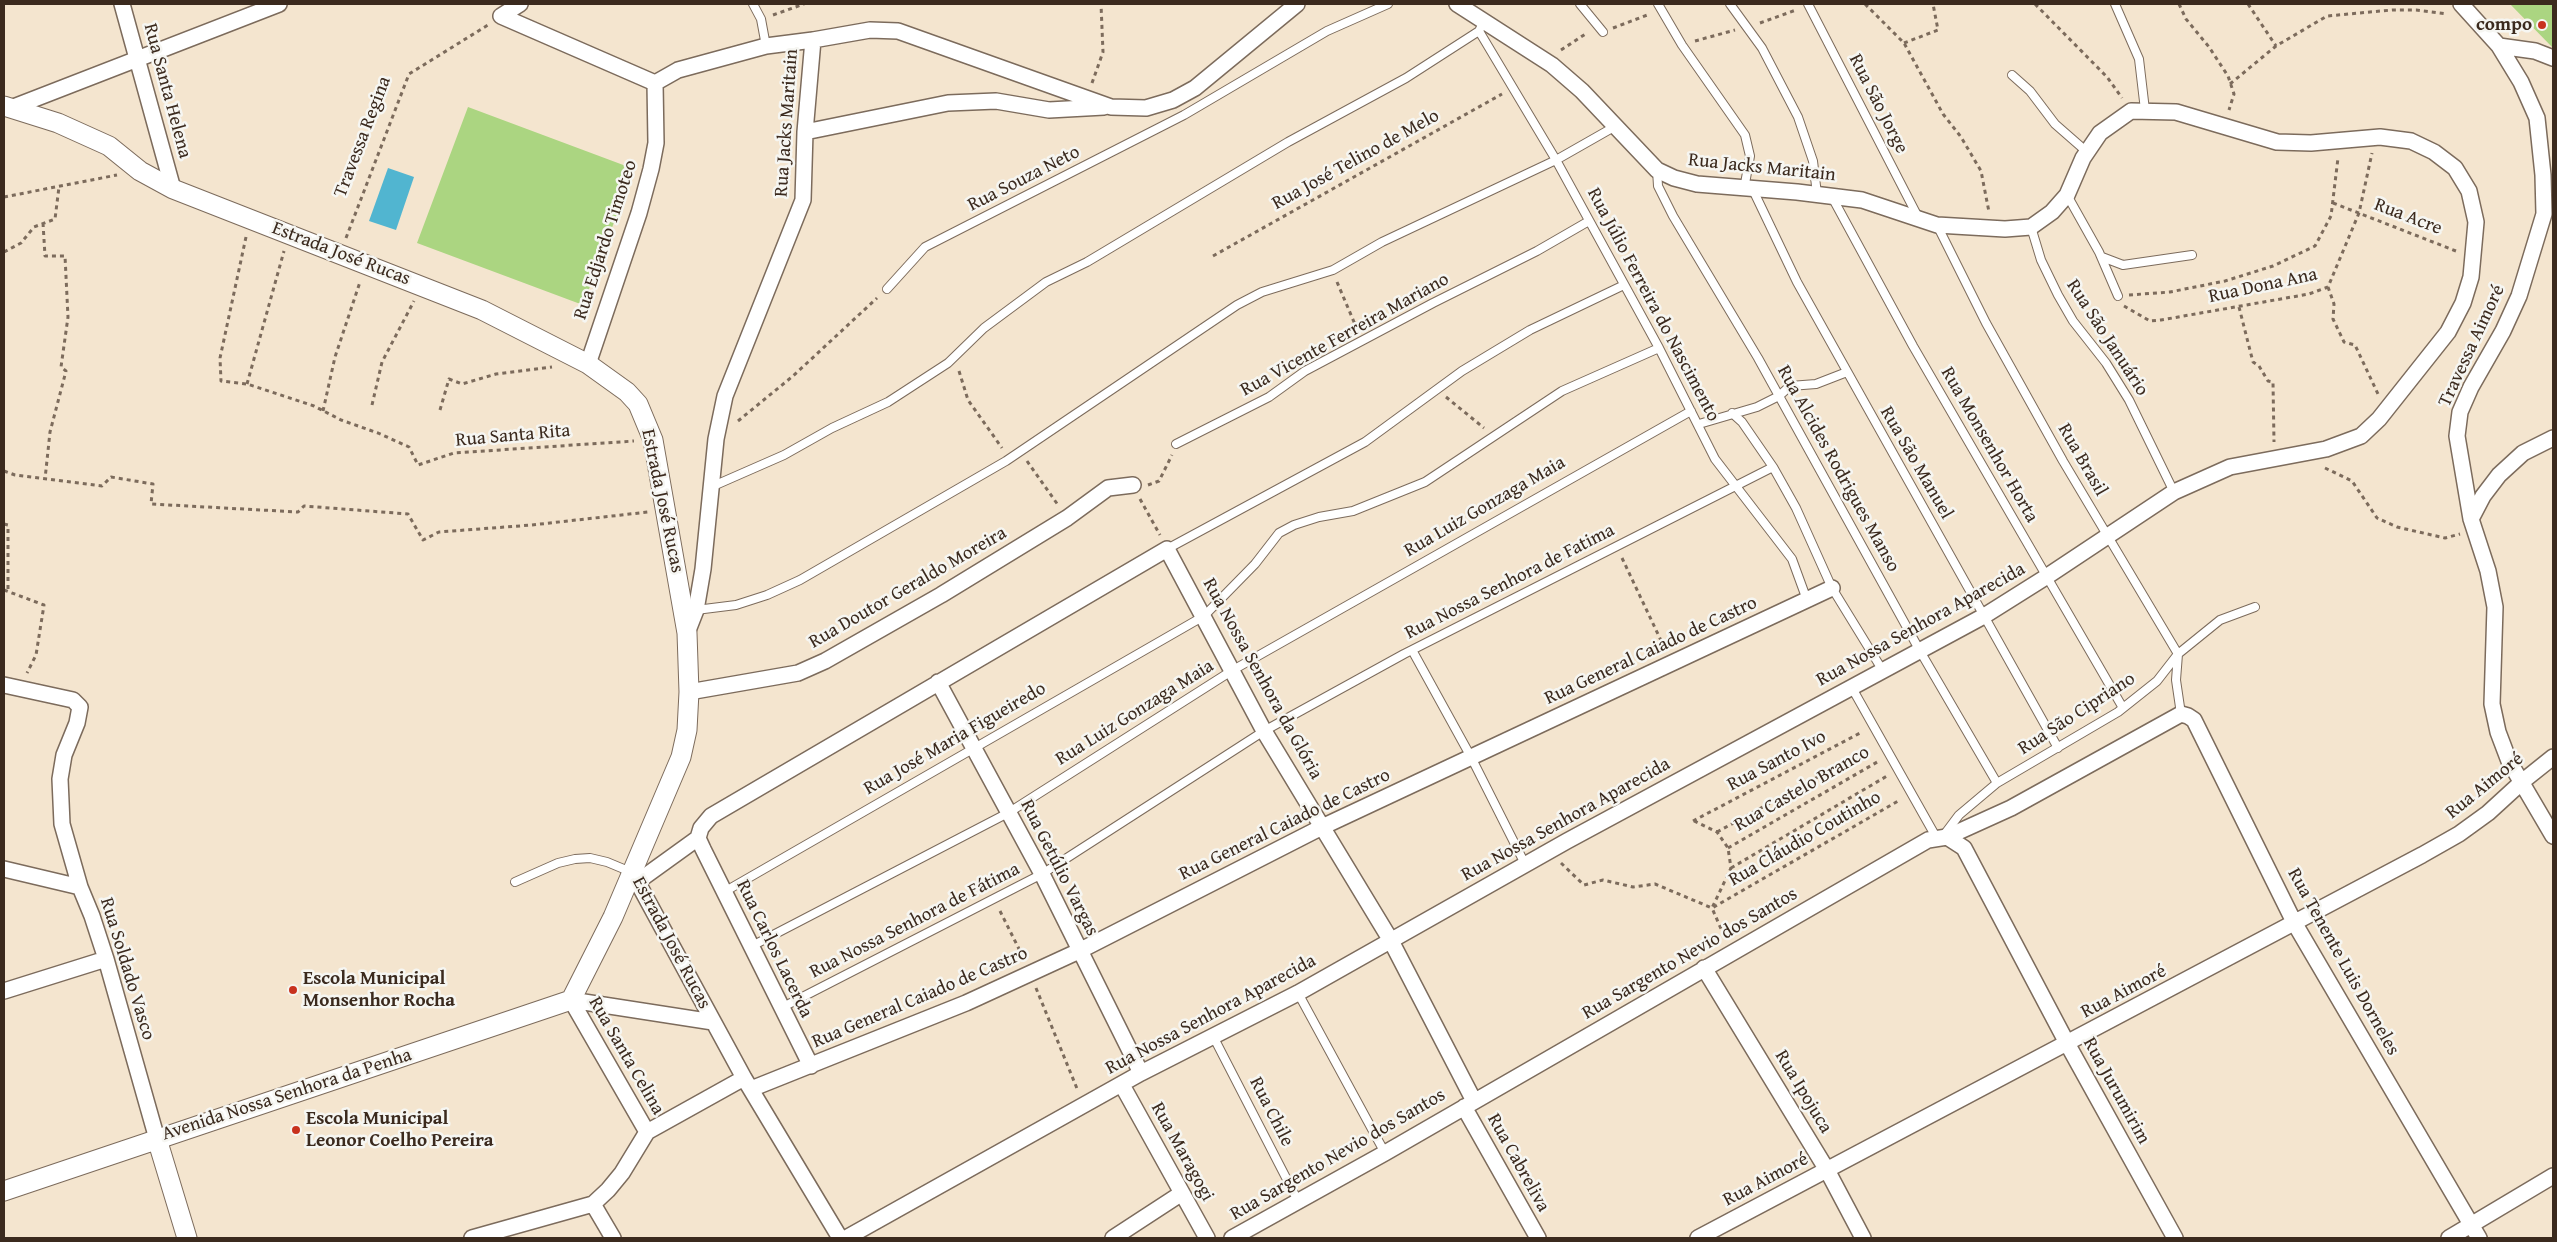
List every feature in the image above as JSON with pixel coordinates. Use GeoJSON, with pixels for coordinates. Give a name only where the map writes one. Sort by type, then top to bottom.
{"type":"FeatureCollection","features":[{"type":"Feature","properties":{"kind":"street","name":"Rua Santa Helena"},"geometry":{"type":"LineString","coordinates":[[122,4],[173,189]]}},
{"type":"Feature","properties":{"kind":"street"},"geometry":{"type":"LineString","coordinates":[[7,107],[279,4]]}},
{"type":"Feature","properties":{"kind":"street"},"geometry":{"type":"LineString","coordinates":[[501,16],[520,4]]}},
{"type":"Feature","properties":{"kind":"street","name":"Rua Jacks Maritain"},"geometry":{"type":"LineString","coordinates":[[687,633],[696,610],[703,570],[716,439],[725,396],[803,200],[804,132],[813,40],[870,30],[898,30],[1111,107],[1146,108],[1174,100],[1195,88],[1297,4]]}},
{"type":"Feature","properties":{"kind":"street","name":"Rua Jacks Maritain"},"geometry":{"type":"LineString","coordinates":[[1457,4],[1482,26],[1546,61],[1582,92],[1657,170],[1697,184],[1748,190],[1824,194],[1862,200],[1937,225],[1992,228],[2031,227]]}},
{"type":"Feature","properties":{"kind":"street","name":"Travessa Aimoré"},"geometry":{"type":"LineString","coordinates":[[2461,5],[2499,46],[2521,82],[2537,118],[2543,175],[2544,214],[2519,296],[2503,330],[2471,387],[2460,412],[2457,436],[2473,525],[2488,572],[2495,607],[2492,704],[2498,732],[2510,762],[2523,781],[2553,836]]}},
{"type":"Feature","properties":{"kind":"street"},"geometry":{"type":"LineString","coordinates":[[501,16],[655,83],[678,70],[766,46],[813,40]]}},
{"type":"Feature","properties":{"kind":"street"},"geometry":{"type":"LineString","coordinates":[[2499,46],[2535,51],[2553,58]]}},
{"type":"Feature","properties":{"kind":"street","name":"Rua Edjardo Timoteo"},"geometry":{"type":"LineString","coordinates":[[588,364],[639,213],[651,169],[656,144],[655,83]]}},
{"type":"Feature","properties":{"kind":"street"},"geometry":{"type":"LineString","coordinates":[[804,132],[948,103],[996,101],[1049,110],[1111,107]]}},
{"type":"Feature","properties":{"kind":"street","name":"Estrada José Rucas"},"geometry":{"type":"LineString","coordinates":[[7,107],[58,124],[109,146],[140,171],[173,189],[482,310],[588,364],[627,392],[638,404],[652,440],[666,510],[687,633],[690,692],[687,730],[681,757],[634,877],[748,1084],[840,1238]]}},
{"type":"Feature","properties":{"kind":"street"},"geometry":{"type":"LineString","coordinates":[[2031,227],[2052,212],[2067,195],[2087,152],[2100,133],[2138,111]]}},
{"type":"Feature","properties":{"kind":"street","name":"Rua Nossa Senhora Aparecida"},"geometry":{"type":"LineString","coordinates":[[846,1238],[1084,1105],[1298,993],[1525,864],[1984,616],[2174,492],[2230,467],[2343,445],[2361,436],[2387,410],[2448,332],[2463,302],[2471,277],[2476,222],[2469,191],[2455,168],[2434,152],[2411,141],[2375,138],[2312,143],[2277,142],[2176,112],[2138,111]]}},
{"type":"Feature","properties":{"kind":"street"},"geometry":{"type":"LineString","coordinates":[[2473,525],[2483,496],[2499,474],[2523,453],[2553,438]]}},
{"type":"Feature","properties":{"kind":"street","name":"Rua Doutor Geraldo Moreira"},"geometry":{"type":"LineString","coordinates":[[690,692],[798,673],[825,661],[941,595],[1067,518],[1108,488],[1133,485]]}},
{"type":"Feature","properties":{"kind":"street"},"geometry":{"type":"LineString","coordinates":[[713,1022],[571,1000],[634,877],[700,844],[701,828],[711,816],[1167,549]]}},
{"type":"Feature","properties":{"kind":"street","name":"Rua Nossa Senhora da Glória"},"geometry":{"type":"LineString","coordinates":[[1167,549],[1264,731],[1390,939],[1469,1104]]}},
{"type":"Feature","properties":{"kind":"street","name":"Rua General Caiado de Castro"},"geometry":{"type":"LineString","coordinates":[[748,1084],[811,1066],[966,1003],[1079,951],[1322,827],[1832,588]]}},
{"type":"Feature","properties":{"kind":"street","name":"Rua Getúlio Vargas"},"geometry":{"type":"LineString","coordinates":[[938,682],[1042,874],[1141,1074]]}},
{"type":"Feature","properties":{"kind":"street"},"geometry":{"type":"LineString","coordinates":[[4,685],[73,700],[80,707],[77,723],[64,755],[60,779],[62,824],[80,887]]}},
{"type":"Feature","properties":{"kind":"street","name":"Rua Sargento Nevio dos Santos"},"geometry":{"type":"LineString","coordinates":[[1232,1238],[1385,1153],[1731,953],[1942,837],[2011,808],[2177,715]]}},
{"type":"Feature","properties":{"kind":"street","name":"Rua Tenente Luis Dorneles"},"geometry":{"type":"LineString","coordinates":[[2177,715],[2188,716],[2194,720],[2296,924],[2475,1232]]}},
{"type":"Feature","properties":{"kind":"street","name":"Rua Aimoré"},"geometry":{"type":"LineString","coordinates":[[1698,1238],[2068,1045],[2296,924],[2460,834],[2488,813],[2553,757]]}},
{"type":"Feature","properties":{"kind":"street","name":"Rua Jurumirim"},"geometry":{"type":"LineString","coordinates":[[1942,837],[1964,848],[2068,1045],[2175,1238]]}},
{"type":"Feature","properties":{"kind":"street","name":"Rua Carlos Lacerda"},"geometry":{"type":"LineString","coordinates":[[700,844],[780,1008],[811,1066]]}},
{"type":"Feature","properties":{"kind":"street","name":"Rua Soldado Vasco"},"geometry":{"type":"LineString","coordinates":[[4,869],[80,887],[106,959],[157,1138]]}},
{"type":"Feature","properties":{"kind":"street"},"geometry":{"type":"LineString","coordinates":[[4,991],[106,959]]}},
{"type":"Feature","properties":{"kind":"street","name":"Rua Ipojuca"},"geometry":{"type":"LineString","coordinates":[[1704,968],[1827,1170],[1863,1238]]}},
{"type":"Feature","properties":{"kind":"street","name":"Rua Santa Celina"},"geometry":{"type":"LineString","coordinates":[[571,1000],[647,1132]]}},
{"type":"Feature","properties":{"kind":"street","name":"Avenida Nossa Senhora da Penha"},"geometry":{"type":"LineString","coordinates":[[4,1191],[571,1000]]}},
{"type":"Feature","properties":{"kind":"street","name":"Rua Santa Celina"},"geometry":{"type":"LineString","coordinates":[[472,1238],[514,1232],[593,1204],[622,1173],[647,1132],[748,1084]]}},
{"type":"Feature","properties":{"kind":"street","name":"Rua Maragogi"},"geometry":{"type":"LineString","coordinates":[[1122,1085],[1207,1238]]}},
{"type":"Feature","properties":{"kind":"street","name":"Rua Cabreliva"},"geometry":{"type":"LineString","coordinates":[[1469,1104],[1538,1238]]}},
{"type":"Feature","properties":{"kind":"street"},"geometry":{"type":"LineString","coordinates":[[157,1138],[187,1238]]}},
{"type":"Feature","properties":{"kind":"street"},"geometry":{"type":"LineString","coordinates":[[2449,1238],[2475,1232],[2553,1176]]}},
{"type":"Feature","properties":{"kind":"street"},"geometry":{"type":"LineString","coordinates":[[1113,1238],[1182,1193]]}},
{"type":"Feature","properties":{"kind":"street"},"geometry":{"type":"LineString","coordinates":[[593,1204],[614,1238]]}},
{"type":"Feature","properties":{"kind":"lane"},"geometry":{"type":"LineString","coordinates":[[753,4],[761,19],[766,46]]}},
{"type":"Feature","properties":{"kind":"lane","name":"Rua Souza Neto"},"geometry":{"type":"LineString","coordinates":[[887,289],[925,247],[1184,115],[1327,31],[1388,4]]}},
{"type":"Feature","properties":{"kind":"lane"},"geometry":{"type":"LineString","coordinates":[[1580,4],[1603,32]]}},
{"type":"Feature","properties":{"kind":"lane"},"geometry":{"type":"LineString","coordinates":[[1730,4],[1762,48],[1798,117],[1824,194]]}},
{"type":"Feature","properties":{"kind":"lane","name":"Rua São Jorge"},"geometry":{"type":"LineString","coordinates":[[1808,4],[1919,219]]}},
{"type":"Feature","properties":{"kind":"lane"},"geometry":{"type":"LineString","coordinates":[[2115,4],[2140,59],[2138,111]]}},
{"type":"Feature","properties":{"kind":"lane"},"geometry":{"type":"LineString","coordinates":[[1660,7],[1682,45],[1691,54],[1745,135],[1750,156],[1748,190]]}},
{"type":"Feature","properties":{"kind":"lane"},"geometry":{"type":"LineString","coordinates":[[711,486],[784,455],[832,428],[888,402],[948,363],[1007,309],[1046,282],[1087,262],[1288,142],[1406,78],[1482,26]]}},
{"type":"Feature","properties":{"kind":"lane","name":"Rua Júlio Ferreira do Nascimento"},"geometry":{"type":"LineString","coordinates":[[1482,26],[1513,88],[1556,160],[1659,348],[1715,459],[1792,559],[1806,600]]}},
{"type":"Feature","properties":{"kind":"lane"},"geometry":{"type":"LineString","coordinates":[[2012,75],[2030,91],[2055,124],[2087,152]]}},
{"type":"Feature","properties":{"kind":"lane"},"geometry":{"type":"LineString","coordinates":[[696,610],[767,596],[800,580],[1009,459],[1237,305],[1262,292],[1333,270],[1382,242],[1556,160],[1614,127]]}},
{"type":"Feature","properties":{"kind":"lane","name":"Rua Alcides Rodrigues Manso"},"geometry":{"type":"LineString","coordinates":[[1657,170],[1658,186],[1673,216],[1779,396],[1920,650],[1997,783]]}},
{"type":"Feature","properties":{"kind":"lane","name":"Rua São Manuel"},"geometry":{"type":"LineString","coordinates":[[1748,190],[1846,372],[2058,748]]}},
{"type":"Feature","properties":{"kind":"lane","name":"Rua Monsenhor Horta"},"geometry":{"type":"LineString","coordinates":[[1824,194],[2123,708]]}},
{"type":"Feature","properties":{"kind":"lane"},"geometry":{"type":"LineString","coordinates":[[2067,195],[2102,257],[2118,296]]}},
{"type":"Feature","properties":{"kind":"lane","name":"Rua Vicente Ferreira Mariano"},"geometry":{"type":"LineString","coordinates":[[1176,444],[1269,397],[1305,372],[1433,302],[1537,251],[1589,221]]}},
{"type":"Feature","properties":{"kind":"lane","name":"Rua Brasil"},"geometry":{"type":"LineString","coordinates":[[1937,225],[1986,323],[2178,654]]}},
{"type":"Feature","properties":{"kind":"lane","name":"Rua São Januário"},"geometry":{"type":"LineString","coordinates":[[2031,227],[2041,260],[2058,295],[2073,321],[2106,362],[2128,400],[2174,492]]}},
{"type":"Feature","properties":{"kind":"lane"},"geometry":{"type":"LineString","coordinates":[[2102,257],[2123,265],[2192,255]]}},
{"type":"Feature","properties":{"kind":"lane"},"geometry":{"type":"LineString","coordinates":[[1167,549],[1365,442],[1462,372],[1530,330],[1624,286]]}},
{"type":"Feature","properties":{"kind":"lane","name":"Rua José Maria Figueiredo"},"geometry":{"type":"LineString","coordinates":[[724,892],[1204,616],[1255,564],[1279,533],[1303,522],[1353,511],[1400,494],[1425,482],[1562,391],[1659,348]]}},
{"type":"Feature","properties":{"kind":"lane"},"geometry":{"type":"LineString","coordinates":[[1699,424],[1757,407],[1779,396],[1790,386],[1816,384],[1846,372]]}},
{"type":"Feature","properties":{"kind":"lane","name":"Rua Luiz Gonzaga Maia"},"geometry":{"type":"LineString","coordinates":[[750,947],[1008,812],[1232,670],[1691,411]]}},
{"type":"Feature","properties":{"kind":"lane"},"geometry":{"type":"LineString","coordinates":[[1732,413],[1742,422],[1773,467],[1796,508],[1832,588],[1883,671]]}},
{"type":"Feature","properties":{"kind":"lane","name":"Rua Nossa Senhora de Fatima"},"geometry":{"type":"LineString","coordinates":[[1264,731],[1412,650],[1773,467]]}},
{"type":"Feature","properties":{"kind":"lane","name":"Rua São Cipriano"},"geometry":{"type":"LineString","coordinates":[[1942,837],[1959,815],[1997,783],[2123,708],[2157,682],[2178,654],[2220,620],[2255,607]]}},
{"type":"Feature","properties":{"kind":"lane"},"geometry":{"type":"LineString","coordinates":[[1412,650],[1471,757],[1525,864]]}},
{"type":"Feature","properties":{"kind":"lane"},"geometry":{"type":"LineString","coordinates":[[2177,715],[2176,680],[2178,654]]}},
{"type":"Feature","properties":{"kind":"lane"},"geometry":{"type":"LineString","coordinates":[[1852,688],[1912,794],[1942,837]]}},
{"type":"Feature","properties":{"kind":"lane","name":"Rua Nossa Senhora de Fátima"},"geometry":{"type":"LineString","coordinates":[[780,1008],[1042,874],[1264,731]]}},
{"type":"Feature","properties":{"kind":"lane"},"geometry":{"type":"LineString","coordinates":[[515,882],[558,863],[590,858],[607,862],[634,877]]}},
{"type":"Feature","properties":{"kind":"lane"},"geometry":{"type":"LineString","coordinates":[[1298,993],[1385,1153]]}},
{"type":"Feature","properties":{"kind":"lane","name":"Rua Chile"},"geometry":{"type":"LineString","coordinates":[[1214,1038],[1298,1201]]}},
{"type":"Feature","properties":{"kind":"path"},"geometry":{"type":"LineString","coordinates":[[761,19],[804,4]]}},
{"type":"Feature","properties":{"kind":"path"},"geometry":{"type":"LineString","coordinates":[[1087,98],[1103,52],[1101,4]]}},
{"type":"Feature","properties":{"kind":"path"},"geometry":{"type":"LineString","coordinates":[[1865,4],[1904,43],[1943,114],[1961,137],[1981,171],[1992,228]]}},
{"type":"Feature","properties":{"kind":"path"},"geometry":{"type":"LineString","coordinates":[[1904,43],[1938,30],[1933,4]]}},
{"type":"Feature","properties":{"kind":"path"},"geometry":{"type":"LineString","coordinates":[[2035,4],[2138,111]]}},
{"type":"Feature","properties":{"kind":"path"},"geometry":{"type":"LineString","coordinates":[[2179,4],[2186,19],[2210,47],[2228,76],[2234,94],[2224,127]]}},
{"type":"Feature","properties":{"kind":"path"},"geometry":{"type":"LineString","coordinates":[[2248,4],[2276,46]]}},
{"type":"Feature","properties":{"kind":"path"},"geometry":{"type":"LineString","coordinates":[[2230,84],[2276,46],[2327,16],[2392,10],[2416,10],[2447,14],[2461,5]]}},
{"type":"Feature","properties":{"kind":"path"},"geometry":{"type":"LineString","coordinates":[[1603,32],[1660,7]]}},
{"type":"Feature","properties":{"kind":"path","name":"Travessa Regina"},"geometry":{"type":"LineString","coordinates":[[340,253],[409,74],[501,16]]}},
{"type":"Feature","properties":{"kind":"path"},"geometry":{"type":"LineString","coordinates":[[1546,61],[1598,25]]}},
{"type":"Feature","properties":{"kind":"path","name":"Rua José Telino de Melo"},"geometry":{"type":"LineString","coordinates":[[1213,256],[1513,88]]}},
{"type":"Feature","properties":{"kind":"path","name":"Rua Dona Ana"},"geometry":{"type":"LineString","coordinates":[[2118,296],[2126,309],[2150,321],[2309,294],[2328,287],[2359,213],[2375,138]]}},
{"type":"Feature","properties":{"kind":"path"},"geometry":{"type":"LineString","coordinates":[[2118,296],[2170,292],[2225,281],[2273,266],[2315,246],[2331,216],[2340,140]]}},
{"type":"Feature","properties":{"kind":"path"},"geometry":{"type":"LineString","coordinates":[[4,197],[140,171]]}},
{"type":"Feature","properties":{"kind":"path"},"geometry":{"type":"LineString","coordinates":[[4,252],[21,243],[34,227],[55,219],[59,187]]}},
{"type":"Feature","properties":{"kind":"path","name":"Rua Acre"},"geometry":{"type":"LineString","coordinates":[[2333,203],[2473,258]]}},
{"type":"Feature","properties":{"kind":"path","name":"Rua Santa Rita"},"geometry":{"type":"LineString","coordinates":[[250,219],[220,358],[221,381],[247,384],[323,411],[409,447],[418,465],[454,453],[652,440]]}},
{"type":"Feature","properties":{"kind":"path"},"geometry":{"type":"LineString","coordinates":[[44,223],[45,256],[65,256],[68,317],[61,367],[66,371],[50,432],[46,479]]}},
{"type":"Feature","properties":{"kind":"path"},"geometry":{"type":"LineString","coordinates":[[247,384],[288,234]]}},
{"type":"Feature","properties":{"kind":"path"},"geometry":{"type":"LineString","coordinates":[[323,411],[335,357],[366,263]]}},
{"type":"Feature","properties":{"kind":"path"},"geometry":{"type":"LineString","coordinates":[[1333,270],[1362,341]]}},
{"type":"Feature","properties":{"kind":"path"},"geometry":{"type":"LineString","coordinates":[[372,405],[382,362],[422,285]]}},
{"type":"Feature","properties":{"kind":"path"},"geometry":{"type":"LineString","coordinates":[[2328,287],[2334,304],[2333,319],[2344,342],[2355,345],[2387,410]]}},
{"type":"Feature","properties":{"kind":"path"},"geometry":{"type":"LineString","coordinates":[[716,439],[793,376],[887,289]]}},
{"type":"Feature","properties":{"kind":"path"},"geometry":{"type":"LineString","coordinates":[[2239,307],[2253,362],[2259,366],[2268,381],[2273,382],[2275,458]]}},
{"type":"Feature","properties":{"kind":"path"},"geometry":{"type":"LineString","coordinates":[[954,357],[968,400],[1009,459]]}},
{"type":"Feature","properties":{"kind":"path"},"geometry":{"type":"LineString","coordinates":[[440,410],[449,379],[462,384],[496,374],[554,367]]}},
{"type":"Feature","properties":{"kind":"path"},"geometry":{"type":"LineString","coordinates":[[1436,390],[1494,436]]}},
{"type":"Feature","properties":{"kind":"path"},"geometry":{"type":"LineString","coordinates":[[1133,485],[1142,488],[1159,481],[1176,444]]}},
{"type":"Feature","properties":{"kind":"path"},"geometry":{"type":"LineString","coordinates":[[1020,451],[1067,518]]}},
{"type":"Feature","properties":{"kind":"path"},"geometry":{"type":"LineString","coordinates":[[2297,454],[2352,481],[2377,518],[2397,527],[2445,538],[2473,525]]}},
{"type":"Feature","properties":{"kind":"path"},"geometry":{"type":"LineString","coordinates":[[4,471],[16,475],[102,486],[111,477],[153,484],[151,504],[298,512],[304,506],[408,514],[424,540],[438,532],[532,525],[666,510]]}},
{"type":"Feature","properties":{"kind":"path"},"geometry":{"type":"LineString","coordinates":[[1133,485],[1167,549]]}},
{"type":"Feature","properties":{"kind":"path"},"geometry":{"type":"LineString","coordinates":[[4,524],[8,525],[8,592]]}},
{"type":"Feature","properties":{"kind":"path"},"geometry":{"type":"LineString","coordinates":[[1616,546],[1672,663]]}},
{"type":"Feature","properties":{"kind":"path"},"geometry":{"type":"LineString","coordinates":[[4,590],[44,605],[36,655],[20,689]]}},
{"type":"Feature","properties":{"kind":"path","name":"Rua Santo Ivo"},"geometry":{"type":"LineString","coordinates":[[1717,832],[1694,821],[1874,726]]}},
{"type":"Feature","properties":{"kind":"path"},"geometry":{"type":"LineString","coordinates":[[1731,868],[1728,848],[1717,832],[1883,742]]}},
{"type":"Feature","properties":{"kind":"path","name":"Rua Castelo Branco"},"geometry":{"type":"LineString","coordinates":[[1728,848],[1890,754]]}},
{"type":"Feature","properties":{"kind":"path"},"geometry":{"type":"LineString","coordinates":[[1712,908],[1731,868],[1898,769]]}},
{"type":"Feature","properties":{"kind":"path","name":"Rua Cláudio Coutinho"},"geometry":{"type":"LineString","coordinates":[[1712,908],[1912,794]]}},
{"type":"Feature","properties":{"kind":"path"},"geometry":{"type":"LineString","coordinates":[[1551,850],[1566,870],[1584,886],[1603,880],[1633,887],[1655,884],[1712,908],[1731,953]]}},
{"type":"Feature","properties":{"kind":"path"},"geometry":{"type":"LineString","coordinates":[[995,899],[1030,973],[1084,1105]]}},
{"type":"Feature","properties":{"kind":"green space","name":"compo"},"geometry":{"type":"Polygon","coordinates":[[[2510,4],[2553,4],[2552,47],[2510,4]]]}},
{"type":"Feature","properties":{"kind":"green space"},"geometry":{"type":"Polygon","coordinates":[[[468,107],[634,169],[583,305],[417,243],[468,107]]]}},
{"type":"Feature","properties":{"kind":"water"},"geometry":{"type":"Polygon","coordinates":[[[388,168],[414,177],[396,230],[369,221],[388,168]]]}},
{"type":"Feature","properties":{"kind":"place","name":"compo"},"geometry":{"type":"Point","coordinates":[2542,25]}},
{"type":"Feature","properties":{"kind":"place","name":"Escola Municipal Monsenhor Rocha"},"geometry":{"type":"Point","coordinates":[293,990]}},
{"type":"Feature","properties":{"kind":"place","name":"Escola Municipal Leonor Coelho Pereira"},"geometry":{"type":"Point","coordinates":[296,1130]}}]}
